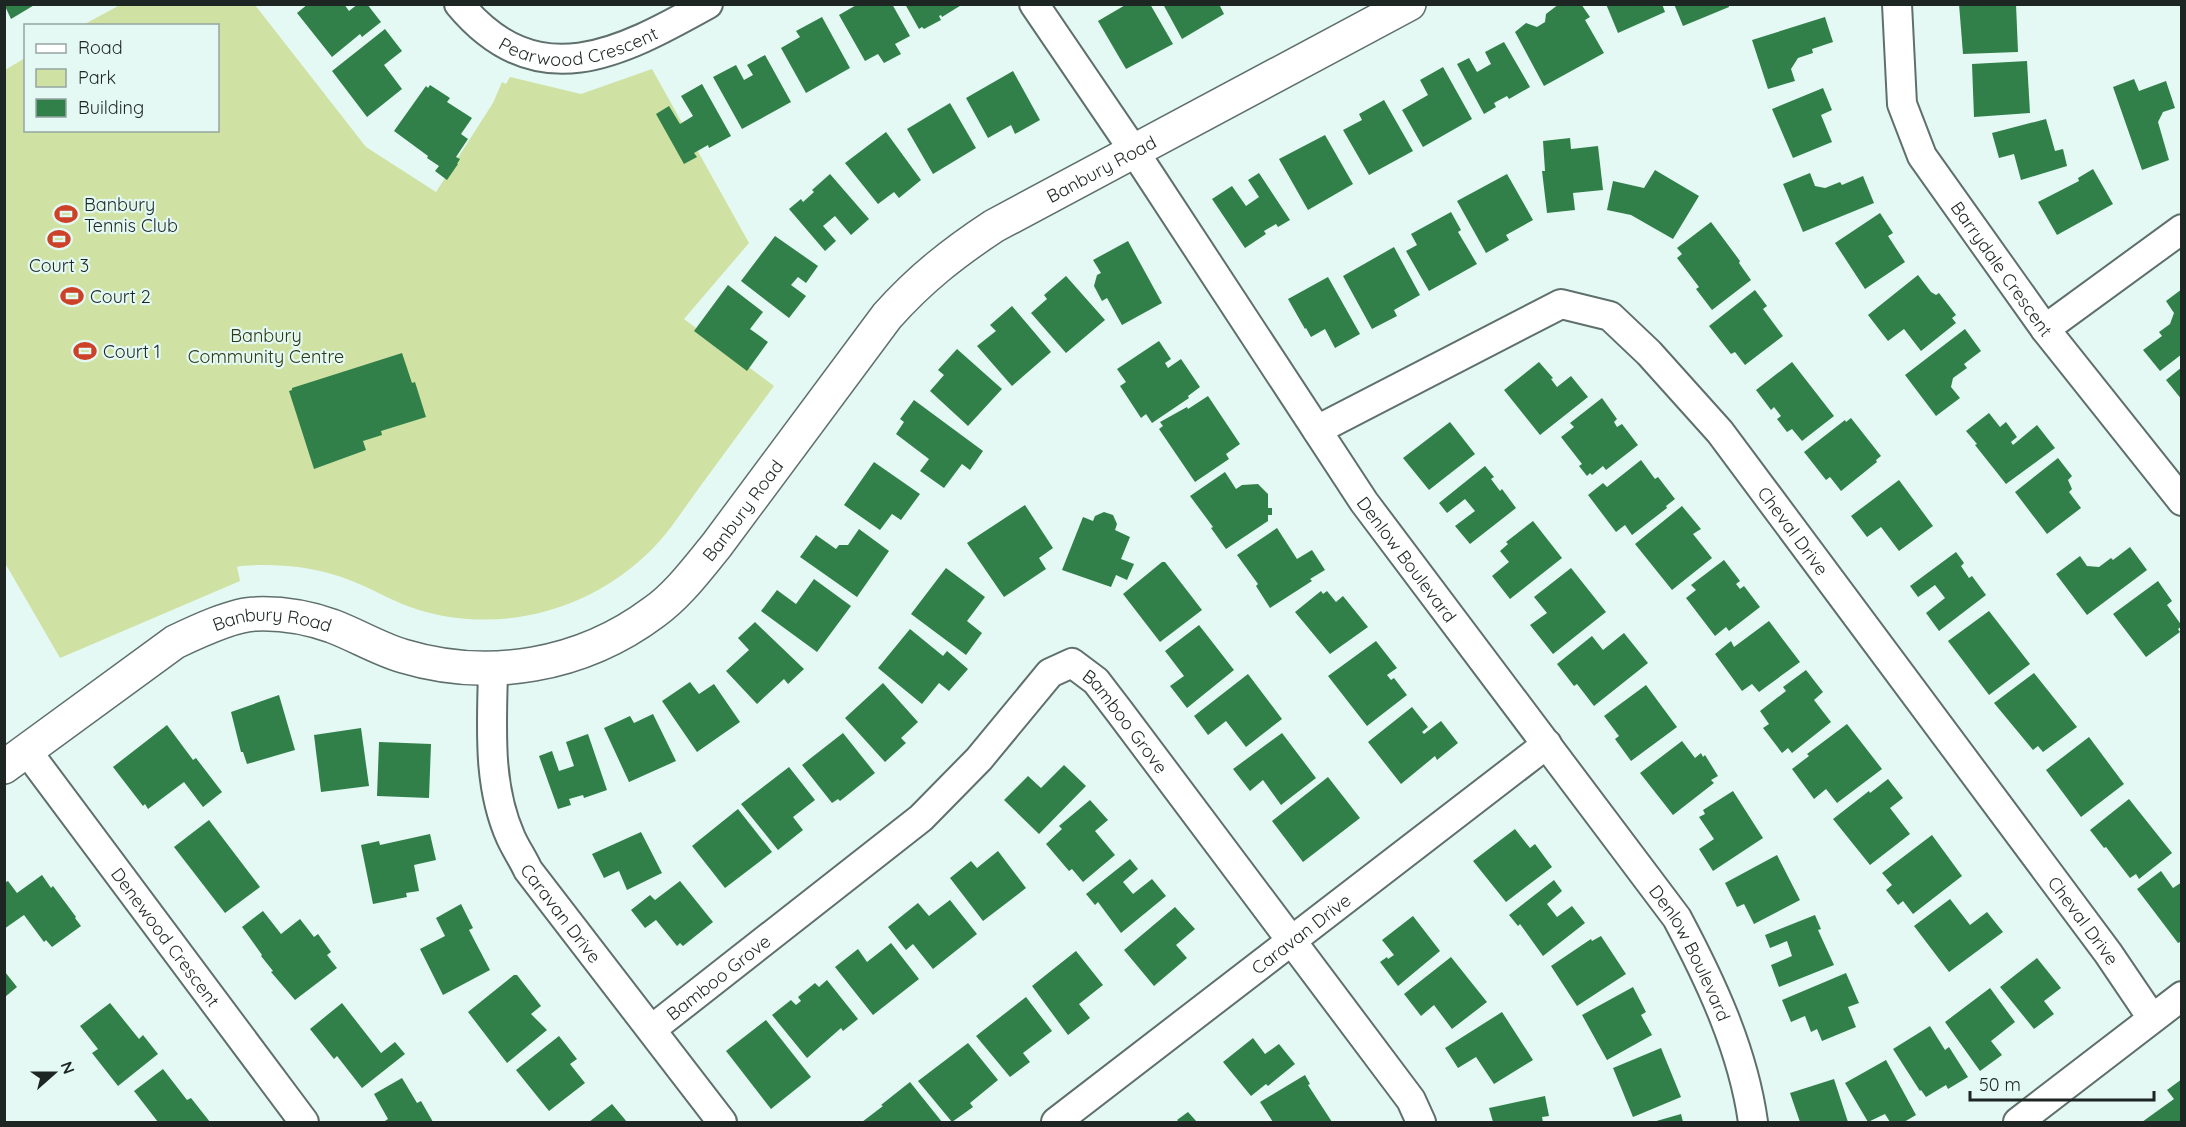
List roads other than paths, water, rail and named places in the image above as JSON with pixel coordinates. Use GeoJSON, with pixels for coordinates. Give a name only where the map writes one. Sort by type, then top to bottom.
{"type":"FeatureCollection","features":[{"type":"Feature","properties":{"kind":"street","name":"Pearwood Crescent"},"geometry":{"type":"LineString","coordinates":[[459,4],[476,25],[510,48],[548,60],[618,50],[659,32],[708,4]]}},
{"type":"Feature","properties":{"kind":"street","name":"Denlow Boulevard"},"geometry":{"type":"LineString","coordinates":[[1034,4],[1134,151],[1364,502],[1677,918],[1707,974],[1727,1024],[1750,1099],[1753,1122]]}},
{"type":"Feature","properties":{"kind":"street","name":"Banbury Road"},"geometry":{"type":"LineString","coordinates":[[16,759],[175,642],[207,627],[255,613],[305,618],[332,626],[402,656],[453,668],[494,669],[530,666],[580,652],[620,634],[654,612],[686,582],[716,546],[866,342],[914,286],[954,253],[994,226],[1409,4]]}},
{"type":"Feature","properties":{"kind":"street","name":"Barrydale Crescent"},"geometry":{"type":"LineString","coordinates":[[1897,4],[1902,104],[1922,156],[2045,329],[2181,501]]}},
{"type":"Feature","properties":{"kind":"street"},"geometry":{"type":"LineString","coordinates":[[2045,329],[2181,229]]}},
{"type":"Feature","properties":{"kind":"street","name":"Cheval Drive"},"geometry":{"type":"LineString","coordinates":[[1317,430],[1561,304],[1610,316],[1649,353],[1720,432],[2108,952],[2152,1018]]}},
{"type":"Feature","properties":{"kind":"street","name":"Bamboo Grove"},"geometry":{"type":"LineString","coordinates":[[652,1029],[921,818],[979,759],[1050,673],[1072,663],[1096,681],[1411,1100],[1421,1122]]}},
{"type":"Feature","properties":{"kind":"street","name":"Caravan Drive"},"geometry":{"type":"LineString","coordinates":[[494,669],[493,764],[499,801],[510,837],[528,870],[722,1122]]}},
{"type":"Feature","properties":{"kind":"street","name":"Caravan Drive"},"geometry":{"type":"LineString","coordinates":[[1056,1122],[1547,744]]}},
{"type":"Feature","properties":{"kind":"street","name":"Denewood Crescent"},"geometry":{"type":"LineString","coordinates":[[16,759],[304,1122]]}},
{"type":"Feature","properties":{"kind":"street"},"geometry":{"type":"LineString","coordinates":[[2018,1122],[2181,996]]}},
{"type":"Feature","properties":{"kind":"place","name":"Banbury Tennis Club"},"geometry":{"type":"Point","coordinates":[66,214]}},
{"type":"Feature","properties":{"kind":"place","name":"Court 3"},"geometry":{"type":"Point","coordinates":[59,239]}},
{"type":"Feature","properties":{"kind":"place","name":"Court 2"},"geometry":{"type":"Point","coordinates":[72,296]}},
{"type":"Feature","properties":{"kind":"place","name":"Court 1"},"geometry":{"type":"Point","coordinates":[85,351]}},
{"type":"Feature","properties":{"kind":"park label","name":"Banbury Community Centre"},"geometry":{"type":"Point","coordinates":[266,345]}}]}
